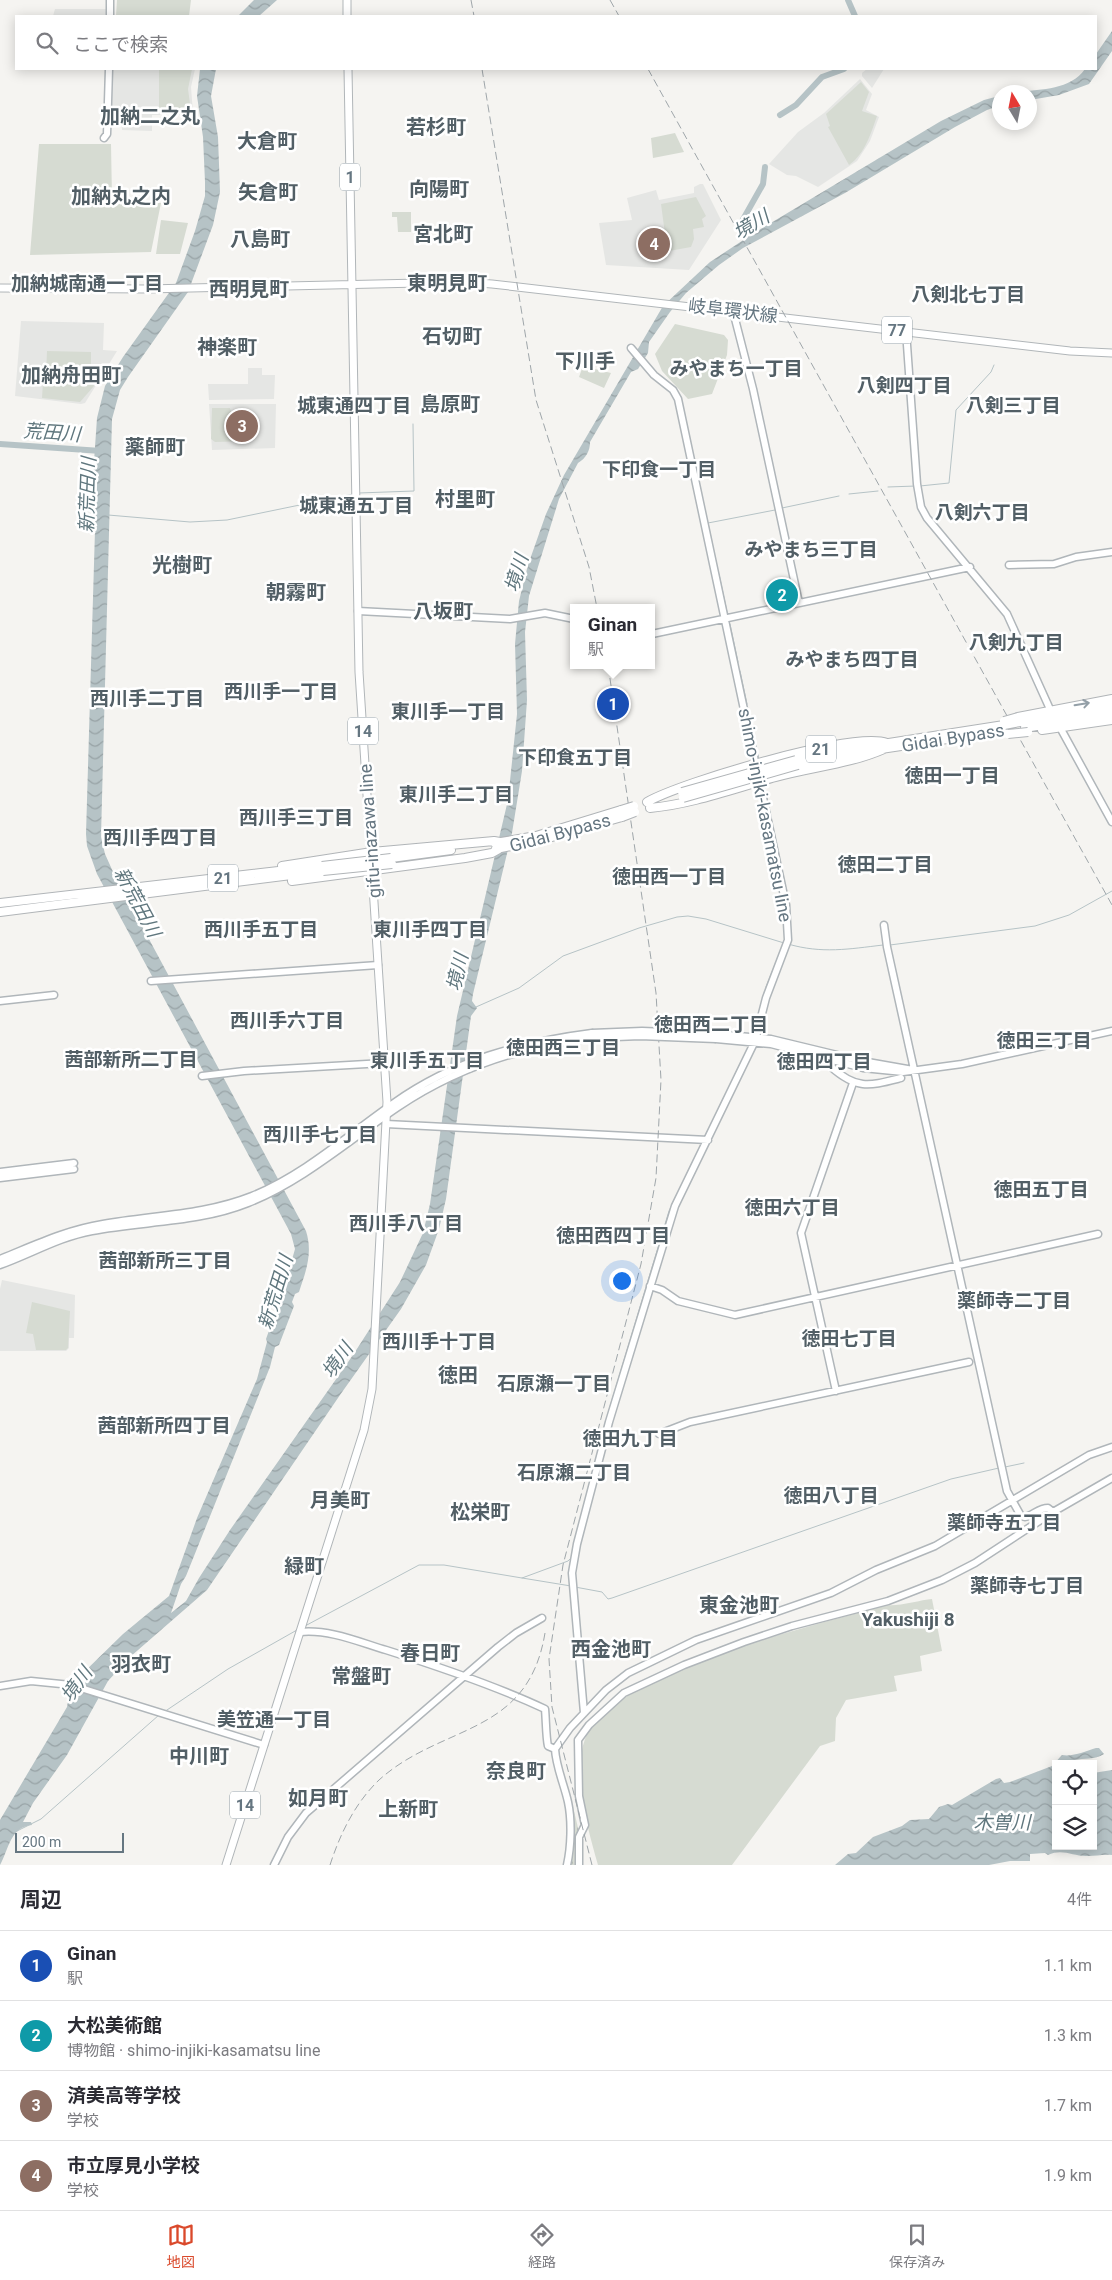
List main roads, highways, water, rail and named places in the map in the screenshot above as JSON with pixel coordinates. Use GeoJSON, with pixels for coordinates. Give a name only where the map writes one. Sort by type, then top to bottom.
{"type":"FeatureCollection","features":[{"type":"Feature","properties":{"kind":"highway","name":"21"},"geometry":{"type":"LineString","coordinates":[[1006,728],[1112,700]]}},
{"type":"Feature","properties":{"kind":"highway","name":"Gidai Bypass"},"geometry":{"type":"LineString","coordinates":[[0,912],[500,846],[536,839],[797,763],[926,739],[1106,712],[1112,707]]}},
{"type":"Feature","properties":{"kind":"highway","name":"21"},"geometry":{"type":"LineString","coordinates":[[1023,725],[1112,720]]}},
{"type":"Feature","properties":{"kind":"highway","name":"21"},"geometry":{"type":"LineString","coordinates":[[880,740],[886,746],[847,762],[731,789],[683,795],[755,762],[861,741],[880,740]]}},
{"type":"Feature","properties":{"kind":"highway","name":"21"},"geometry":{"type":"LineString","coordinates":[[465,851],[372,871],[240,886],[229,881],[239,872],[372,852],[465,851]]}},
{"type":"Feature","properties":{"kind":"highway","name":"Gidai Bypass"},"geometry":{"type":"LineString","coordinates":[[0,903],[229,881]]}},
{"type":"Feature","properties":{"kind":"main road"},"geometry":{"type":"LineString","coordinates":[[347,0],[347,15]]}},
{"type":"Feature","properties":{"kind":"main road","name":"1"},"geometry":{"type":"LineString","coordinates":[[348,70],[352,284]]}},
{"type":"Feature","properties":{"kind":"main road","name":"岐阜環状線"},"geometry":{"type":"LineString","coordinates":[[0,288],[196,288],[352,284],[492,284],[1070,350],[1112,353]]}},
{"type":"Feature","properties":{"kind":"main road","name":"gifu-inazawa line"},"geometry":{"type":"LineString","coordinates":[[226,1865],[364,1428],[372,1395],[386,1112],[360,672],[352,284]]}},
{"type":"Feature","properties":{"kind":"water"},"geometry":{"type":"Polygon","coordinates":[[[254,0],[277,0],[260,15],[239,15],[254,0]]]}},
{"type":"Feature","properties":{"kind":"water"},"geometry":{"type":"Polygon","coordinates":[[[1112,31],[1112,51],[1089,84],[1059,95],[1037,99],[1037,90],[1064,85],[1079,76],[1084,70],[1097,70],[1097,53],[1112,31]]]}},
{"type":"Feature","properties":{"kind":"water","name":"境川"},"geometry":{"type":"Polygon","coordinates":[[[200,70],[216,70],[211,96],[218,137],[220,192],[213,225],[188,292],[120,390],[112,419],[101,837],[105,854],[114,874],[306,1231],[309,1254],[299,1292],[295,1294],[292,1302],[294,1306],[279,1345],[275,1347],[270,1367],[186,1576],[181,1584],[171,1613],[186,1601],[230,1530],[353,1355],[400,1282],[423,1233],[430,1204],[457,1016],[508,800],[517,714],[515,644],[519,601],[528,565],[546,514],[564,475],[663,306],[710,262],[754,233],[941,121],[992,98],[992,108],[955,127],[845,193],[743,248],[719,265],[686,293],[649,342],[648,353],[638,369],[631,372],[590,442],[587,454],[578,463],[559,499],[529,596],[525,632],[527,700],[522,771],[512,833],[473,994],[472,1001],[477,1008],[471,1016],[446,1199],[439,1229],[426,1265],[401,1309],[207,1590],[130,1657],[108,1681],[67,1755],[33,1803],[23,1822],[31,1822],[32,1825],[19,1830],[15,1834],[0,1865],[0,1820],[67,1707],[69,1695],[79,1677],[123,1634],[169,1596],[197,1518],[257,1379],[267,1342],[266,1339],[280,1300],[285,1292],[284,1288],[295,1249],[291,1234],[97,874],[87,846],[86,834],[95,530],[93,476],[97,418],[105,386],[123,357],[176,283],[195,231],[205,196],[203,137],[197,96],[200,70]]]}},
{"type":"Feature","properties":{"kind":"water","name":"木曽川"},"geometry":{"type":"Polygon","coordinates":[[[1099,1748],[1104,1754],[1093,1758],[1057,1760],[1062,1755],[1099,1748]]]}},
{"type":"Feature","properties":{"kind":"water","name":"木曽川"},"geometry":{"type":"Polygon","coordinates":[[[1052,1766],[1052,1850],[1097,1850],[1097,1772],[1112,1770],[1112,1855],[1083,1856],[1059,1852],[1048,1855],[1045,1853],[1030,1854],[1030,1861],[1010,1861],[989,1865],[835,1865],[848,1854],[856,1853],[873,1837],[902,1826],[910,1820],[929,1819],[939,1807],[948,1804],[952,1805],[996,1779],[1000,1778],[1004,1783],[1052,1766]]]}},
{"type":"Feature","properties":{"kind":"waterway"},"geometry":{"type":"LineString","coordinates":[[848,0],[855,15]]}},
{"type":"Feature","properties":{"kind":"waterway"},"geometry":{"type":"LineString","coordinates":[[780,115],[796,105],[822,77],[841,70]]}},
{"type":"Feature","properties":{"kind":"waterway","name":"境川"},"geometry":{"type":"LineString","coordinates":[[747,241],[741,223],[763,184],[765,167]]}},
{"type":"Feature","properties":{"kind":"waterway"},"geometry":{"type":"LineString","coordinates":[[920,486],[949,483],[956,410],[991,372],[994,365]]}},
{"type":"Feature","properties":{"kind":"waterway"},"geometry":{"type":"LineString","coordinates":[[359,493],[414,491],[413,424]]}},
{"type":"Feature","properties":{"kind":"waterway","name":"荒田川"},"geometry":{"type":"LineString","coordinates":[[0,444],[101,451]]}},
{"type":"Feature","properties":{"kind":"waterway"},"geometry":{"type":"LineString","coordinates":[[888,487],[916,486]]}},
{"type":"Feature","properties":{"kind":"waterway"},"geometry":{"type":"LineString","coordinates":[[849,494],[878,491]]}},
{"type":"Feature","properties":{"kind":"waterway"},"geometry":{"type":"LineString","coordinates":[[108,515],[190,522],[227,520],[353,494]]}},
{"type":"Feature","properties":{"kind":"waterway"},"geometry":{"type":"LineString","coordinates":[[782,508],[839,496]]}},
{"type":"Feature","properties":{"kind":"waterway"},"geometry":{"type":"LineString","coordinates":[[717,567],[708,523],[775,510]]}},
{"type":"Feature","properties":{"kind":"waterway"},"geometry":{"type":"LineString","coordinates":[[719,574],[727,612]]}},
{"type":"Feature","properties":{"kind":"waterway"},"geometry":{"type":"LineString","coordinates":[[730,624],[738,662]]}},
{"type":"Feature","properties":{"kind":"waterway"},"geometry":{"type":"LineString","coordinates":[[740,671],[747,704]]}},
{"type":"Feature","properties":{"kind":"waterway"},"geometry":{"type":"LineString","coordinates":[[750,717],[759,760]]}},
{"type":"Feature","properties":{"kind":"waterway"},"geometry":{"type":"LineString","coordinates":[[764,784],[786,889]]}},
{"type":"Feature","properties":{"kind":"waterway"},"geometry":{"type":"LineString","coordinates":[[890,945],[1035,926],[1069,915],[1112,891]]}},
{"type":"Feature","properties":{"kind":"waterway"},"geometry":{"type":"LineString","coordinates":[[476,1007],[519,988],[563,956],[639,928],[677,917],[688,916],[706,919],[784,943]]}},
{"type":"Feature","properties":{"kind":"waterway"},"geometry":{"type":"LineString","coordinates":[[788,944],[824,950],[883,945]]}},
{"type":"Feature","properties":{"kind":"waterway"},"geometry":{"type":"LineString","coordinates":[[766,987],[782,947]]}},
{"type":"Feature","properties":{"kind":"waterway"},"geometry":{"type":"LineString","coordinates":[[705,1137],[712,1123]]}},
{"type":"Feature","properties":{"kind":"waterway"},"geometry":{"type":"LineString","coordinates":[[609,1410],[669,1211],[702,1143]]}},
{"type":"Feature","properties":{"kind":"waterway"},"geometry":{"type":"LineString","coordinates":[[1005,1467],[1024,1463]]}},
{"type":"Feature","properties":{"kind":"waterway"},"geometry":{"type":"LineString","coordinates":[[575,1587],[602,1592],[608,1599],[612,1598],[951,1479],[999,1468]]}},
{"type":"Feature","properties":{"kind":"waterway"},"geometry":{"type":"LineString","coordinates":[[305,1626],[419,1565],[444,1565],[522,1578],[568,1561],[572,1557]]}},
{"type":"Feature","properties":{"kind":"waterway"},"geometry":{"type":"LineString","coordinates":[[522,1578],[571,1586]]}},
{"type":"Feature","properties":{"kind":"waterway"},"geometry":{"type":"LineString","coordinates":[[164,1712],[228,1669],[297,1630]]}},
{"type":"Feature","properties":{"kind":"waterway"},"geometry":{"type":"LineString","coordinates":[[15,1832],[41,1819],[159,1715]]}},
{"type":"Feature","properties":{"kind":"railway"},"geometry":{"type":"LineString","coordinates":[[471,0],[474,15]]}},
{"type":"Feature","properties":{"kind":"railway"},"geometry":{"type":"LineString","coordinates":[[610,0],[618,15]]}},
{"type":"Feature","properties":{"kind":"railway"},"geometry":{"type":"LineString","coordinates":[[482,70],[536,400],[589,567],[596,604]]}},
{"type":"Feature","properties":{"kind":"railway"},"geometry":{"type":"LineString","coordinates":[[649,70],[1112,905]]}},
{"type":"Feature","properties":{"kind":"railway"},"geometry":{"type":"LineString","coordinates":[[592,1865],[552,1707],[549,1659],[563,1565],[641,1264],[656,1178],[661,1080],[656,993],[609,669]]}},
{"type":"Feature","properties":{"kind":"railway"},"geometry":{"type":"LineString","coordinates":[[330,1865],[338,1842],[349,1820],[370,1789],[379,1780],[404,1762],[479,1724],[502,1710],[521,1692],[536,1667],[545,1633]]}},
{"type":"Feature","properties":{"kind":"place","name":"市立厚見小学校"},"geometry":{"type":"Point","coordinates":[654,244]}},
{"type":"Feature","properties":{"kind":"place","name":"済美高等学校"},"geometry":{"type":"Point","coordinates":[242,426]}},
{"type":"Feature","properties":{"kind":"place","name":"大松美術館"},"geometry":{"type":"Point","coordinates":[782,595]}},
{"type":"Feature","properties":{"kind":"place","name":"Ginan"},"geometry":{"type":"Point","coordinates":[613,704]}},
{"type":"Feature","properties":{"kind":"district","name":"加納二之丸"},"geometry":{"type":"Point","coordinates":[150,116]}},
{"type":"Feature","properties":{"kind":"district","name":"若杉町"},"geometry":{"type":"Point","coordinates":[436,127]}},
{"type":"Feature","properties":{"kind":"district","name":"大倉町"},"geometry":{"type":"Point","coordinates":[267,141]}},
{"type":"Feature","properties":{"kind":"district","name":"向陽町"},"geometry":{"type":"Point","coordinates":[439,189]}},
{"type":"Feature","properties":{"kind":"district","name":"矢倉町"},"geometry":{"type":"Point","coordinates":[268,192]}},
{"type":"Feature","properties":{"kind":"district","name":"加納丸之内"},"geometry":{"type":"Point","coordinates":[121,196]}},
{"type":"Feature","properties":{"kind":"district","name":"宮北町"},"geometry":{"type":"Point","coordinates":[443,234]}},
{"type":"Feature","properties":{"kind":"district","name":"八島町"},"geometry":{"type":"Point","coordinates":[260,239]}},
{"type":"Feature","properties":{"kind":"district","name":"加納城南通一丁目"},"geometry":{"type":"Point","coordinates":[87,283]}},
{"type":"Feature","properties":{"kind":"district","name":"東明見町"},"geometry":{"type":"Point","coordinates":[447,283]}},
{"type":"Feature","properties":{"kind":"district","name":"西明見町"},"geometry":{"type":"Point","coordinates":[249,289]}},
{"type":"Feature","properties":{"kind":"district","name":"八剣北七丁目"},"geometry":{"type":"Point","coordinates":[968,294]}},
{"type":"Feature","properties":{"kind":"district","name":"石切町"},"geometry":{"type":"Point","coordinates":[452,336]}},
{"type":"Feature","properties":{"kind":"district","name":"神楽町"},"geometry":{"type":"Point","coordinates":[227,347]}},
{"type":"Feature","properties":{"kind":"district","name":"下川手"},"geometry":{"type":"Point","coordinates":[585,361]}},
{"type":"Feature","properties":{"kind":"district","name":"みやまち一丁目"},"geometry":{"type":"Point","coordinates":[736,368]}},
{"type":"Feature","properties":{"kind":"district","name":"加納舟田町"},"geometry":{"type":"Point","coordinates":[71,375]}},
{"type":"Feature","properties":{"kind":"district","name":"八剣四丁目"},"geometry":{"type":"Point","coordinates":[904,385]}},
{"type":"Feature","properties":{"kind":"district","name":"島原町"},"geometry":{"type":"Point","coordinates":[450,404]}},
{"type":"Feature","properties":{"kind":"district","name":"城東通四丁目"},"geometry":{"type":"Point","coordinates":[354,405]}},
{"type":"Feature","properties":{"kind":"district","name":"八剣三丁目"},"geometry":{"type":"Point","coordinates":[1013,405]}},
{"type":"Feature","properties":{"kind":"district","name":"薬師町"},"geometry":{"type":"Point","coordinates":[155,447]}},
{"type":"Feature","properties":{"kind":"district","name":"下印食一丁目"},"geometry":{"type":"Point","coordinates":[659,469]}},
{"type":"Feature","properties":{"kind":"district","name":"村里町"},"geometry":{"type":"Point","coordinates":[465,499]}},
{"type":"Feature","properties":{"kind":"district","name":"城東通五丁目"},"geometry":{"type":"Point","coordinates":[356,505]}},
{"type":"Feature","properties":{"kind":"district","name":"八剣六丁目"},"geometry":{"type":"Point","coordinates":[982,512]}},
{"type":"Feature","properties":{"kind":"district","name":"みやまち三丁目"},"geometry":{"type":"Point","coordinates":[811,549]}},
{"type":"Feature","properties":{"kind":"district","name":"光樹町"},"geometry":{"type":"Point","coordinates":[182,565]}},
{"type":"Feature","properties":{"kind":"district","name":"朝霧町"},"geometry":{"type":"Point","coordinates":[296,592]}},
{"type":"Feature","properties":{"kind":"district","name":"八坂町"},"geometry":{"type":"Point","coordinates":[443,611]}},
{"type":"Feature","properties":{"kind":"district","name":"八剣九丁目"},"geometry":{"type":"Point","coordinates":[1016,642]}},
{"type":"Feature","properties":{"kind":"district","name":"みやまち四丁目"},"geometry":{"type":"Point","coordinates":[852,659]}},
{"type":"Feature","properties":{"kind":"district","name":"西川手一丁目"},"geometry":{"type":"Point","coordinates":[281,691]}},
{"type":"Feature","properties":{"kind":"district","name":"西川手二丁目"},"geometry":{"type":"Point","coordinates":[147,698]}},
{"type":"Feature","properties":{"kind":"district","name":"東川手一丁目"},"geometry":{"type":"Point","coordinates":[448,711]}},
{"type":"Feature","properties":{"kind":"district","name":"下印食五丁目"},"geometry":{"type":"Point","coordinates":[575,757]}},
{"type":"Feature","properties":{"kind":"district","name":"徳田一丁目"},"geometry":{"type":"Point","coordinates":[952,775]}},
{"type":"Feature","properties":{"kind":"district","name":"東川手二丁目"},"geometry":{"type":"Point","coordinates":[456,794]}},
{"type":"Feature","properties":{"kind":"district","name":"西川手三丁目"},"geometry":{"type":"Point","coordinates":[296,817]}},
{"type":"Feature","properties":{"kind":"district","name":"西川手四丁目"},"geometry":{"type":"Point","coordinates":[160,837]}},
{"type":"Feature","properties":{"kind":"district","name":"徳田二丁目"},"geometry":{"type":"Point","coordinates":[885,864]}},
{"type":"Feature","properties":{"kind":"district","name":"徳田西一丁目"},"geometry":{"type":"Point","coordinates":[669,876]}},
{"type":"Feature","properties":{"kind":"district","name":"西川手五丁目"},"geometry":{"type":"Point","coordinates":[261,929]}},
{"type":"Feature","properties":{"kind":"district","name":"東川手四丁目"},"geometry":{"type":"Point","coordinates":[430,929]}},
{"type":"Feature","properties":{"kind":"district","name":"西川手六丁目"},"geometry":{"type":"Point","coordinates":[287,1020]}},
{"type":"Feature","properties":{"kind":"district","name":"徳田西二丁目"},"geometry":{"type":"Point","coordinates":[711,1024]}},
{"type":"Feature","properties":{"kind":"district","name":"徳田三丁目"},"geometry":{"type":"Point","coordinates":[1044,1040]}},
{"type":"Feature","properties":{"kind":"district","name":"徳田西三丁目"},"geometry":{"type":"Point","coordinates":[563,1047]}},
{"type":"Feature","properties":{"kind":"district","name":"茜部新所二丁目"},"geometry":{"type":"Point","coordinates":[131,1059]}},
{"type":"Feature","properties":{"kind":"district","name":"東川手五丁目"},"geometry":{"type":"Point","coordinates":[427,1060]}},
{"type":"Feature","properties":{"kind":"district","name":"徳田四丁目"},"geometry":{"type":"Point","coordinates":[824,1061]}},
{"type":"Feature","properties":{"kind":"district","name":"西川手七丁目"},"geometry":{"type":"Point","coordinates":[320,1134]}},
{"type":"Feature","properties":{"kind":"district","name":"徳田五丁目"},"geometry":{"type":"Point","coordinates":[1041,1189]}},
{"type":"Feature","properties":{"kind":"district","name":"徳田六丁目"},"geometry":{"type":"Point","coordinates":[792,1207]}},
{"type":"Feature","properties":{"kind":"district","name":"西川手八丁目"},"geometry":{"type":"Point","coordinates":[406,1223]}},
{"type":"Feature","properties":{"kind":"district","name":"徳田西四丁目"},"geometry":{"type":"Point","coordinates":[613,1235]}},
{"type":"Feature","properties":{"kind":"district","name":"茜部新所三丁目"},"geometry":{"type":"Point","coordinates":[165,1260]}},
{"type":"Feature","properties":{"kind":"district","name":"薬師寺二丁目"},"geometry":{"type":"Point","coordinates":[1014,1300]}},
{"type":"Feature","properties":{"kind":"district","name":"徳田七丁目"},"geometry":{"type":"Point","coordinates":[849,1338]}},
{"type":"Feature","properties":{"kind":"district","name":"西川手十丁目"},"geometry":{"type":"Point","coordinates":[439,1341]}},
{"type":"Feature","properties":{"kind":"district","name":"徳田"},"geometry":{"type":"Point","coordinates":[458,1375]}},
{"type":"Feature","properties":{"kind":"district","name":"石原瀬一丁目"},"geometry":{"type":"Point","coordinates":[554,1383]}},
{"type":"Feature","properties":{"kind":"district","name":"茜部新所四丁目"},"geometry":{"type":"Point","coordinates":[164,1425]}},
{"type":"Feature","properties":{"kind":"district","name":"徳田九丁目"},"geometry":{"type":"Point","coordinates":[630,1438]}},
{"type":"Feature","properties":{"kind":"district","name":"石原瀬二丁目"},"geometry":{"type":"Point","coordinates":[574,1472]}},
{"type":"Feature","properties":{"kind":"district","name":"徳田八丁目"},"geometry":{"type":"Point","coordinates":[831,1495]}},
{"type":"Feature","properties":{"kind":"district","name":"月美町"},"geometry":{"type":"Point","coordinates":[340,1500]}},
{"type":"Feature","properties":{"kind":"district","name":"松栄町"},"geometry":{"type":"Point","coordinates":[480,1512]}},
{"type":"Feature","properties":{"kind":"district","name":"薬師寺五丁目"},"geometry":{"type":"Point","coordinates":[1004,1522]}},
{"type":"Feature","properties":{"kind":"district","name":"緑町"},"geometry":{"type":"Point","coordinates":[304,1566]}},
{"type":"Feature","properties":{"kind":"district","name":"薬師寺七丁目"},"geometry":{"type":"Point","coordinates":[1027,1585]}},
{"type":"Feature","properties":{"kind":"district","name":"東金池町"},"geometry":{"type":"Point","coordinates":[739,1605]}},
{"type":"Feature","properties":{"kind":"district","name":"Yakushiji 8"},"geometry":{"type":"Point","coordinates":[908,1619]}},
{"type":"Feature","properties":{"kind":"district","name":"西金池町"},"geometry":{"type":"Point","coordinates":[611,1649]}},
{"type":"Feature","properties":{"kind":"district","name":"春日町"},"geometry":{"type":"Point","coordinates":[430,1653]}},
{"type":"Feature","properties":{"kind":"district","name":"羽衣町"},"geometry":{"type":"Point","coordinates":[141,1664]}},
{"type":"Feature","properties":{"kind":"district","name":"常盤町"},"geometry":{"type":"Point","coordinates":[361,1676]}},
{"type":"Feature","properties":{"kind":"district","name":"美笠通一丁目"},"geometry":{"type":"Point","coordinates":[274,1719]}},
{"type":"Feature","properties":{"kind":"district","name":"中川町"},"geometry":{"type":"Point","coordinates":[199,1756]}},
{"type":"Feature","properties":{"kind":"district","name":"奈良町"},"geometry":{"type":"Point","coordinates":[516,1771]}},
{"type":"Feature","properties":{"kind":"district","name":"如月町"},"geometry":{"type":"Point","coordinates":[318,1798]}},
{"type":"Feature","properties":{"kind":"district","name":"上新町"},"geometry":{"type":"Point","coordinates":[408,1809]}},
{"type":"Feature","properties":{"kind":"water label","name":"新荒田川"},"geometry":{"type":"Point","coordinates":[87,495]}},
{"type":"Feature","properties":{"kind":"water label","name":"新荒田川"},"geometry":{"type":"Point","coordinates":[138,902]}},
{"type":"Feature","properties":{"kind":"water label","name":"新荒田川"},"geometry":{"type":"Point","coordinates":[275,1292]}}]}
